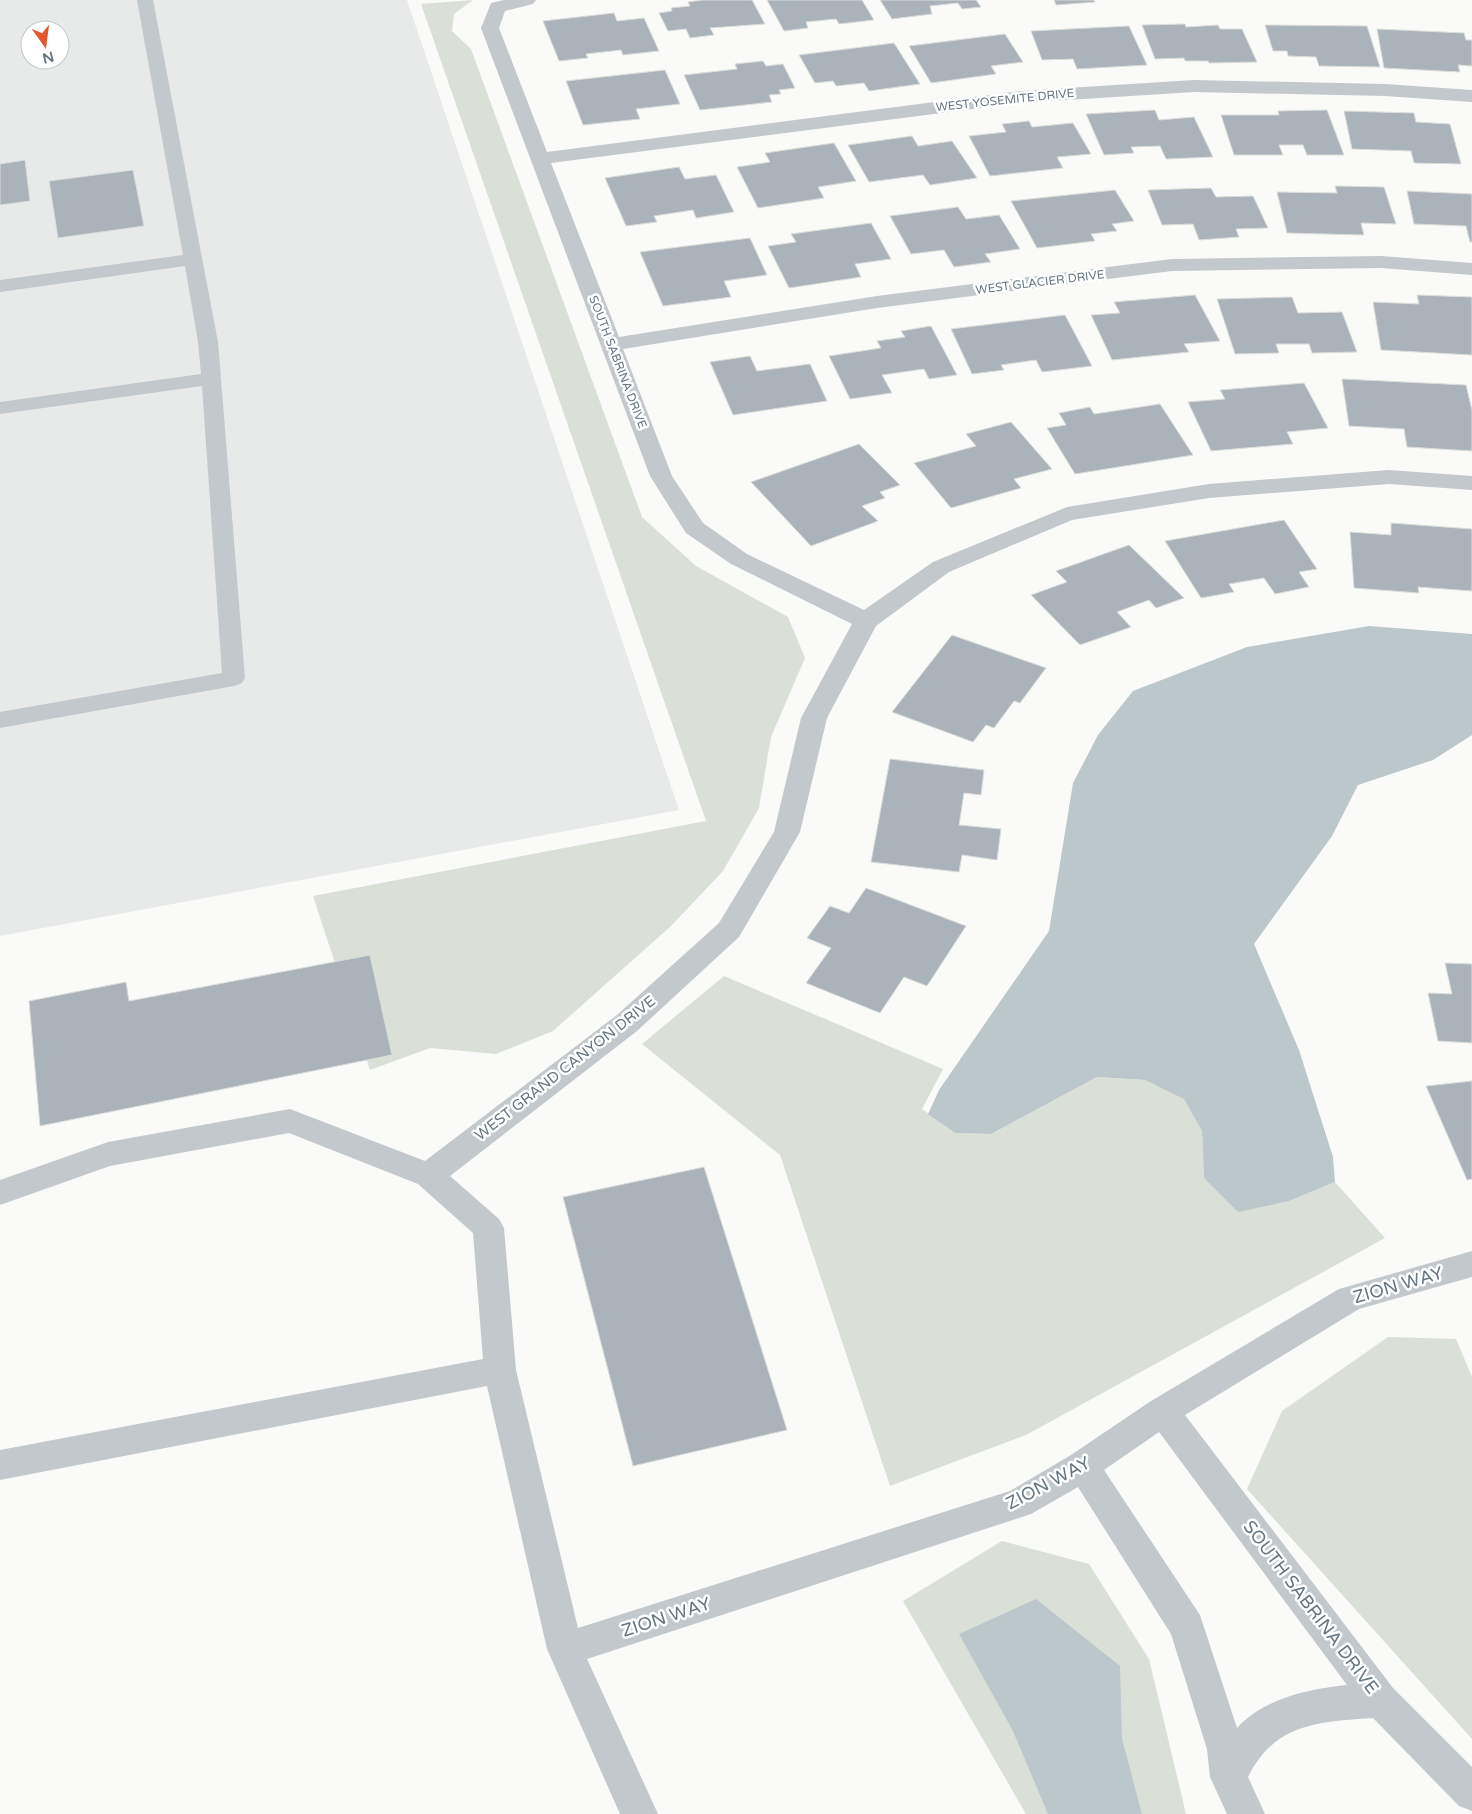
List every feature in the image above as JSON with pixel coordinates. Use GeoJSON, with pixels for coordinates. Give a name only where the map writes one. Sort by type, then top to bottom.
{"type":"FeatureCollection","features":[{"type":"Feature","properties":{"kind":"street","name":"SOUTH SABRINA DRIVE"},"geometry":{"type":"LineString","coordinates":[[528,0],[497,7],[490,28],[661,476],[694,528],[738,559],[866,621]]}},
{"type":"Feature","properties":{"kind":"street","name":"WEST YOSEMITE DRIVE"},"geometry":{"type":"LineString","coordinates":[[541,159],[1020,97],[1194,86],[1385,90],[1472,96]]}},
{"type":"Feature","properties":{"kind":"street","name":"WEST GLACIER DRIVE"},"geometry":{"type":"LineString","coordinates":[[611,345],[877,302],[1172,265],[1381,262],[1472,269]]}},
{"type":"Feature","properties":{"kind":"street","name":"WEST GRAND CANYON DRIVE"},"geometry":{"type":"LineString","coordinates":[[429,1175],[627,1023],[729,930],[787,832],[814,718],[866,621],[940,567],[1067,514],[1210,490],[1389,477],[1472,483]]}},
{"type":"Feature","properties":{"kind":"street"},"geometry":{"type":"LineString","coordinates":[[0,1193],[108,1154],[290,1122],[429,1175],[488,1228],[500,1370],[564,1649],[639,1814]]}},
{"type":"Feature","properties":{"kind":"street","name":"ZION WAY"},"geometry":{"type":"LineString","coordinates":[[564,1649],[1019,1503],[1083,1466],[1163,1410],[1350,1298],[1472,1264]]}},
{"type":"Feature","properties":{"kind":"street"},"geometry":{"type":"LineString","coordinates":[[0,1466],[500,1370]]}},
{"type":"Feature","properties":{"kind":"street","name":"SOUTH SABRINA DRIVE"},"geometry":{"type":"LineString","coordinates":[[1163,1410],[1380,1700],[1472,1793]]}},
{"type":"Feature","properties":{"kind":"street"},"geometry":{"type":"LineString","coordinates":[[1083,1466],[1187,1627],[1225,1749],[1229,1777],[1246,1814]]}},
{"type":"Feature","properties":{"kind":"street"},"geometry":{"type":"LineString","coordinates":[[1229,1777],[1252,1738],[1275,1720],[1308,1706],[1380,1700]]}},
{"type":"Feature","properties":{"kind":"lane"},"geometry":{"type":"LineString","coordinates":[[0,720],[234,678],[208,342],[145,0]]}},
{"type":"Feature","properties":{"kind":"lane"},"geometry":{"type":"LineString","coordinates":[[0,286],[192,259]]}},
{"type":"Feature","properties":{"kind":"lane"},"geometry":{"type":"LineString","coordinates":[[0,408],[211,379]]}},
{"type":"Feature","properties":{"kind":"shaded area"},"geometry":{"type":"Polygon","coordinates":[[[0,0],[407,0],[679,810],[0,936],[0,0]]]}},
{"type":"Feature","properties":{"kind":"shaded area"},"geometry":{"type":"Polygon","coordinates":[[[473,0],[454,14],[452,31],[471,49],[642,517],[696,566],[788,617],[805,658],[771,737],[759,808],[723,871],[671,926],[553,1031],[496,1054],[430,1048],[370,1070],[313,896],[706,821],[421,4],[473,0]]]}},
{"type":"Feature","properties":{"kind":"shaded area"},"geometry":{"type":"Polygon","coordinates":[[[1369,626],[1472,634],[1472,735],[1433,760],[1358,785],[1332,836],[1254,944],[1299,1050],[1333,1157],[1335,1182],[1289,1201],[1238,1212],[1204,1178],[1202,1131],[1184,1099],[1145,1080],[1097,1077],[991,1134],[955,1133],[928,1114],[939,1090],[1049,931],[1073,783],[1098,735],[1133,691],[1247,647],[1369,626]]]}},
{"type":"Feature","properties":{"kind":"shaded area"},"geometry":{"type":"Polygon","coordinates":[[[724,976],[943,1069],[922,1109],[955,1133],[991,1134],[1097,1077],[1145,1080],[1184,1098],[1202,1131],[1204,1178],[1289,1201],[1335,1182],[1385,1238],[1026,1435],[890,1486],[780,1155],[642,1044],[724,976]]]}},
{"type":"Feature","properties":{"kind":"shaded area"},"geometry":{"type":"Polygon","coordinates":[[[1388,1337],[1456,1339],[1472,1377],[1472,1739],[1247,1489],[1282,1411],[1388,1337]]]}},
{"type":"Feature","properties":{"kind":"shaded area"},"geometry":{"type":"Polygon","coordinates":[[[1002,1541],[1089,1564],[1149,1659],[1186,1814],[1026,1814],[903,1601],[1002,1541]]]}},
{"type":"Feature","properties":{"kind":"shaded area"},"geometry":{"type":"Polygon","coordinates":[[[1036,1599],[1120,1666],[1122,1739],[1142,1814],[1048,1814],[1013,1731],[959,1634],[1036,1599]]]}},
{"type":"Feature","properties":{"kind":"building"},"geometry":{"type":"Polygon","coordinates":[[[702,0],[752,0],[765,24],[710,28],[714,35],[690,38],[686,29],[668,31],[659,13],[672,11],[671,8],[690,6],[688,2],[702,0]]]}},
{"type":"Feature","properties":{"kind":"building"},"geometry":{"type":"Polygon","coordinates":[[[767,0],[862,0],[874,20],[839,24],[836,19],[806,22],[808,28],[784,31],[767,0]]]}},
{"type":"Feature","properties":{"kind":"building"},"geometry":{"type":"Polygon","coordinates":[[[880,0],[976,0],[981,7],[962,9],[958,3],[930,6],[932,14],[892,19],[880,0]]]}},
{"type":"Feature","properties":{"kind":"building"},"geometry":{"type":"Polygon","coordinates":[[[1054,0],[1094,0],[1095,2],[1056,5],[1054,0]]]}},
{"type":"Feature","properties":{"kind":"building"},"geometry":{"type":"Polygon","coordinates":[[[614,13],[617,21],[644,18],[659,51],[623,55],[621,50],[586,54],[588,58],[559,61],[543,21],[614,13]]]}},
{"type":"Feature","properties":{"kind":"building"},"geometry":{"type":"Polygon","coordinates":[[[1185,24],[1186,27],[1218,25],[1220,29],[1242,29],[1257,62],[1209,63],[1208,61],[1185,61],[1184,58],[1155,59],[1142,25],[1185,24]]]}},
{"type":"Feature","properties":{"kind":"building"},"geometry":{"type":"Polygon","coordinates":[[[1265,25],[1367,26],[1380,67],[1319,66],[1316,57],[1288,56],[1287,51],[1273,51],[1265,25]]]}},
{"type":"Feature","properties":{"kind":"building"},"geometry":{"type":"Polygon","coordinates":[[[1129,26],[1147,65],[1077,69],[1073,59],[1042,60],[1031,31],[1129,26]]]}},
{"type":"Feature","properties":{"kind":"building"},"geometry":{"type":"Polygon","coordinates":[[[1377,29],[1464,33],[1466,40],[1472,40],[1472,66],[1458,65],[1460,72],[1384,68],[1377,29]]]}},
{"type":"Feature","properties":{"kind":"building"},"geometry":{"type":"Polygon","coordinates":[[[1005,34],[1023,62],[991,66],[996,74],[931,83],[909,46],[1005,34]]]}},
{"type":"Feature","properties":{"kind":"building"},"geometry":{"type":"Polygon","coordinates":[[[894,43],[920,84],[869,91],[864,83],[836,86],[833,81],[815,83],[799,55],[894,43]]]}},
{"type":"Feature","properties":{"kind":"building"},"geometry":{"type":"Polygon","coordinates":[[[763,61],[766,66],[783,64],[795,88],[779,90],[781,94],[769,95],[772,102],[700,110],[684,75],[737,69],[735,64],[763,61]]]}},
{"type":"Feature","properties":{"kind":"building"},"geometry":{"type":"Polygon","coordinates":[[[665,70],[680,104],[636,109],[640,119],[583,125],[566,81],[665,70]]]}},
{"type":"Feature","properties":{"kind":"building"},"geometry":{"type":"Polygon","coordinates":[[[1155,110],[1159,120],[1194,117],[1213,157],[1166,159],[1160,146],[1131,147],[1134,153],[1104,155],[1086,114],[1155,110]]]}},
{"type":"Feature","properties":{"kind":"building"},"geometry":{"type":"Polygon","coordinates":[[[1327,110],[1344,155],[1307,155],[1303,145],[1279,145],[1283,155],[1234,155],[1221,115],[1279,115],[1278,111],[1327,110]]]}},
{"type":"Feature","properties":{"kind":"building"},"geometry":{"type":"Polygon","coordinates":[[[1344,111],[1414,113],[1416,122],[1450,124],[1461,164],[1414,163],[1411,151],[1352,149],[1344,111]]]}},
{"type":"Feature","properties":{"kind":"building"},"geometry":{"type":"Polygon","coordinates":[[[1029,121],[1032,127],[1073,123],[1091,154],[1057,157],[1063,168],[990,176],[969,136],[1006,132],[1002,124],[1029,121]]]}},
{"type":"Feature","properties":{"kind":"building"},"geometry":{"type":"Polygon","coordinates":[[[912,136],[918,146],[952,141],[977,178],[930,185],[923,175],[869,182],[848,145],[912,136]]]}},
{"type":"Feature","properties":{"kind":"building"},"geometry":{"type":"Polygon","coordinates":[[[834,143],[856,181],[818,187],[824,198],[758,208],[737,167],[770,162],[765,153],[834,143]]]}},
{"type":"Feature","properties":{"kind":"building"},"geometry":{"type":"Polygon","coordinates":[[[25,160],[30,201],[0,205],[0,164],[25,160]]]}},
{"type":"Feature","properties":{"kind":"building"},"geometry":{"type":"Polygon","coordinates":[[[679,167],[685,179],[716,175],[734,212],[696,218],[693,210],[654,216],[657,222],[626,226],[605,178],[679,167]]]}},
{"type":"Feature","properties":{"kind":"building"},"geometry":{"type":"Polygon","coordinates":[[[133,170],[144,226],[58,238],[49,181],[133,170]]]}},
{"type":"Feature","properties":{"kind":"building"},"geometry":{"type":"Polygon","coordinates":[[[1335,186],[1384,187],[1396,224],[1361,223],[1364,235],[1287,233],[1277,192],[1337,193],[1335,186]]]}},
{"type":"Feature","properties":{"kind":"building"},"geometry":{"type":"Polygon","coordinates":[[[1211,188],[1216,197],[1253,196],[1268,228],[1236,229],[1239,237],[1199,240],[1193,224],[1162,225],[1148,190],[1211,188]]]}},
{"type":"Feature","properties":{"kind":"building"},"geometry":{"type":"Polygon","coordinates":[[[1115,190],[1134,221],[1112,224],[1117,231],[1091,234],[1095,241],[1037,248],[1011,201],[1115,190]]]}},
{"type":"Feature","properties":{"kind":"building"},"geometry":{"type":"Polygon","coordinates":[[[1407,191],[1472,194],[1472,242],[1470,242],[1466,226],[1414,224],[1407,191]]]}},
{"type":"Feature","properties":{"kind":"building"},"geometry":{"type":"Polygon","coordinates":[[[958,207],[966,219],[999,215],[1020,249],[985,254],[991,262],[954,267],[944,250],[911,254],[890,216],[958,207]]]}},
{"type":"Feature","properties":{"kind":"building"},"geometry":{"type":"Polygon","coordinates":[[[871,223],[891,259],[855,264],[861,277],[789,288],[768,246],[796,242],[791,234],[871,223]]]}},
{"type":"Feature","properties":{"kind":"building"},"geometry":{"type":"Polygon","coordinates":[[[750,238],[767,275],[724,281],[731,297],[663,306],[640,252],[750,238]]]}},
{"type":"Feature","properties":{"kind":"building"},"geometry":{"type":"Polygon","coordinates":[[[1195,295],[1220,341],[1184,344],[1189,352],[1112,360],[1091,315],[1120,313],[1114,302],[1195,295]]]}},
{"type":"Feature","properties":{"kind":"building"},"geometry":{"type":"Polygon","coordinates":[[[1417,295],[1472,297],[1472,355],[1381,350],[1373,302],[1419,304],[1417,295]]]}},
{"type":"Feature","properties":{"kind":"building"},"geometry":{"type":"Polygon","coordinates":[[[1292,297],[1298,313],[1342,312],[1357,352],[1312,353],[1309,344],[1276,344],[1279,353],[1235,354],[1217,299],[1292,297]]]}},
{"type":"Feature","properties":{"kind":"building"},"geometry":{"type":"Polygon","coordinates":[[[1065,315],[1092,366],[1042,372],[1036,360],[1001,365],[1004,370],[972,374],[951,329],[1065,315]]]}},
{"type":"Feature","properties":{"kind":"building"},"geometry":{"type":"Polygon","coordinates":[[[931,326],[957,375],[929,379],[924,369],[882,375],[892,393],[850,399],[829,356],[881,348],[877,341],[905,337],[901,331],[931,326]]]}},
{"type":"Feature","properties":{"kind":"building"},"geometry":{"type":"Polygon","coordinates":[[[750,356],[757,371],[810,364],[827,401],[733,415],[710,362],[750,356]]]}},
{"type":"Feature","properties":{"kind":"building"},"geometry":{"type":"Polygon","coordinates":[[[1342,379],[1466,385],[1472,410],[1472,451],[1407,447],[1404,429],[1349,426],[1342,379]]]}},
{"type":"Feature","properties":{"kind":"building"},"geometry":{"type":"Polygon","coordinates":[[[1304,383],[1328,428],[1287,432],[1293,444],[1211,451],[1188,402],[1225,399],[1220,390],[1304,383]]]}},
{"type":"Feature","properties":{"kind":"building"},"geometry":{"type":"Polygon","coordinates":[[[1160,404],[1193,455],[1075,474],[1047,428],[1066,425],[1059,413],[1090,407],[1094,414],[1160,404]]]}},
{"type":"Feature","properties":{"kind":"building"},"geometry":{"type":"Polygon","coordinates":[[[1011,422],[1052,469],[1014,479],[1021,488],[951,508],[914,463],[976,446],[966,434],[1011,422]]]}},
{"type":"Feature","properties":{"kind":"building"},"geometry":{"type":"Polygon","coordinates":[[[859,444],[900,485],[880,492],[885,498],[862,506],[878,521],[811,546],[751,482],[859,444]]]}},
{"type":"Feature","properties":{"kind":"building"},"geometry":{"type":"Polygon","coordinates":[[[1284,520],[1317,569],[1299,572],[1309,587],[1275,594],[1264,578],[1229,584],[1234,592],[1201,598],[1165,541],[1284,520]]]}},
{"type":"Feature","properties":{"kind":"building"},"geometry":{"type":"Polygon","coordinates":[[[1391,523],[1472,529],[1472,591],[1418,587],[1419,593],[1354,588],[1350,532],[1391,535],[1391,523]]]}},
{"type":"Feature","properties":{"kind":"building"},"geometry":{"type":"Polygon","coordinates":[[[1129,545],[1184,598],[1156,608],[1149,600],[1117,612],[1131,627],[1080,645],[1031,595],[1067,582],[1056,571],[1129,545]]]}},
{"type":"Feature","properties":{"kind":"building"},"geometry":{"type":"Polygon","coordinates":[[[952,635],[1046,668],[1020,703],[1014,701],[994,728],[986,725],[973,742],[892,712],[952,635]]]}},
{"type":"Feature","properties":{"kind":"building"},"geometry":{"type":"Polygon","coordinates":[[[890,759],[984,770],[981,795],[964,793],[959,825],[1001,829],[997,860],[962,855],[959,872],[871,862],[890,759]]]}},
{"type":"Feature","properties":{"kind":"building"},"geometry":{"type":"Polygon","coordinates":[[[866,888],[966,926],[927,986],[904,977],[880,1013],[806,983],[831,948],[807,938],[830,906],[849,913],[866,888]]]}},
{"type":"Feature","properties":{"kind":"building"},"geometry":{"type":"Polygon","coordinates":[[[370,955],[392,1055],[40,1126],[29,1001],[126,982],[129,1001],[370,955]]]}},
{"type":"Feature","properties":{"kind":"building"},"geometry":{"type":"Polygon","coordinates":[[[1445,963],[1472,964],[1472,1043],[1438,1041],[1428,993],[1452,994],[1445,963]]]}},
{"type":"Feature","properties":{"kind":"building"},"geometry":{"type":"Polygon","coordinates":[[[1472,1081],[1472,1179],[1467,1180],[1426,1086],[1472,1081]]]}},
{"type":"Feature","properties":{"kind":"building"},"geometry":{"type":"Polygon","coordinates":[[[704,1167],[787,1430],[633,1466],[563,1197],[704,1167]]]}}]}
